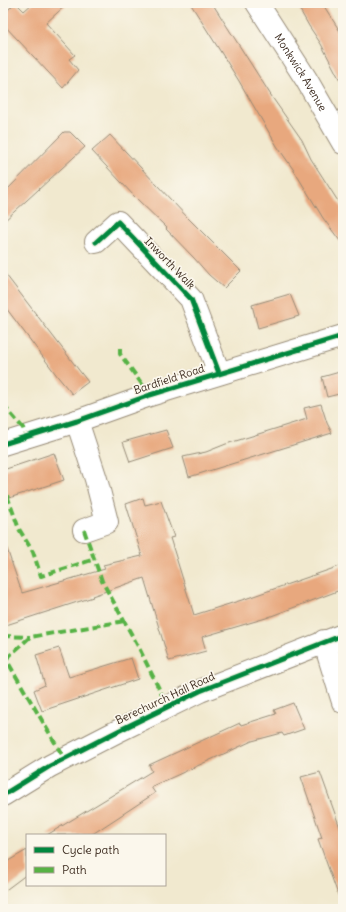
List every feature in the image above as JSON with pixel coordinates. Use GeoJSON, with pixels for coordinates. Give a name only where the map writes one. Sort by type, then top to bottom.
{"type":"FeatureCollection","features":[{"type":"Feature","properties":{"kind":"street","name":"Monkwick Avenue"},"geometry":{"type":"LineString","coordinates":[[257,3],[340,130]]}},
{"type":"Feature","properties":{"kind":"street","name":"Inworth Walk"},"geometry":{"type":"LineString","coordinates":[[96,242],[118,222],[191,299],[219,373]]}},
{"type":"Feature","properties":{"kind":"street","name":"Bardfield Road"},"geometry":{"type":"LineString","coordinates":[[3,444],[77,421],[150,395],[219,373],[343,336]]}},
{"type":"Feature","properties":{"kind":"street"},"geometry":{"type":"LineString","coordinates":[[77,421],[96,479],[107,522],[84,530]]}},
{"type":"Feature","properties":{"kind":"street"},"geometry":{"type":"LineString","coordinates":[[334,638],[343,702]]}},
{"type":"Feature","properties":{"kind":"street","name":"Berechurch Hall Road"},"geometry":{"type":"LineString","coordinates":[[3,795],[50,766],[200,691],[334,638]]}},
{"type":"Feature","properties":{"kind":"building"},"geometry":{"type":"Polygon","coordinates":[[[15,3],[24,11],[33,3],[68,3],[46,23],[75,55],[69,59],[78,70],[63,88],[3,24],[3,15],[15,3]]]}},
{"type":"Feature","properties":{"kind":"building"},"geometry":{"type":"Polygon","coordinates":[[[190,3],[212,3],[274,100],[302,140],[311,159],[343,209],[343,245],[323,218],[277,146],[239,81],[190,3]]]}},
{"type":"Feature","properties":{"kind":"building"},"geometry":{"type":"Polygon","coordinates":[[[296,3],[322,3],[343,36],[343,86],[321,44],[296,3]]]}},
{"type":"Feature","properties":{"kind":"building"},"geometry":{"type":"Polygon","coordinates":[[[64,132],[70,132],[85,147],[3,222],[3,194],[64,132]]]}},
{"type":"Feature","properties":{"kind":"building"},"geometry":{"type":"Polygon","coordinates":[[[110,135],[188,218],[241,271],[224,288],[209,275],[166,229],[167,228],[135,197],[92,151],[110,135]]]}},
{"type":"Feature","properties":{"kind":"building"},"geometry":{"type":"Polygon","coordinates":[[[3,271],[88,382],[72,394],[3,304],[3,271]]]}},
{"type":"Feature","properties":{"kind":"building"},"geometry":{"type":"Polygon","coordinates":[[[290,294],[299,316],[258,328],[252,305],[290,294]]]}},
{"type":"Feature","properties":{"kind":"building"},"geometry":{"type":"Polygon","coordinates":[[[343,371],[343,393],[327,397],[322,377],[343,371]]]}},
{"type":"Feature","properties":{"kind":"building"},"geometry":{"type":"Polygon","coordinates":[[[321,404],[332,433],[189,477],[183,457],[206,452],[226,444],[307,419],[304,408],[321,404]]]}},
{"type":"Feature","properties":{"kind":"building"},"geometry":{"type":"Polygon","coordinates":[[[166,430],[173,448],[130,462],[123,442],[166,430]]]}},
{"type":"Feature","properties":{"kind":"building"},"geometry":{"type":"Polygon","coordinates":[[[54,453],[64,480],[3,500],[3,470],[54,453]]]}},
{"type":"Feature","properties":{"kind":"building"},"geometry":{"type":"Polygon","coordinates":[[[143,498],[145,505],[161,501],[174,537],[170,538],[194,615],[343,565],[343,589],[266,618],[202,637],[206,651],[169,661],[144,578],[92,596],[93,597],[3,626],[3,546],[6,546],[22,593],[105,569],[103,565],[142,556],[126,504],[143,498]]]}},
{"type":"Feature","properties":{"kind":"building"},"geometry":{"type":"Polygon","coordinates":[[[59,648],[69,677],[131,658],[138,679],[42,711],[34,690],[45,685],[36,655],[59,648]]]}},
{"type":"Feature","properties":{"kind":"building"},"geometry":{"type":"Polygon","coordinates":[[[293,703],[304,729],[284,736],[282,733],[252,741],[151,787],[155,793],[93,834],[49,834],[152,771],[149,765],[240,723],[241,725],[276,714],[274,710],[293,703]]]}},
{"type":"Feature","properties":{"kind":"building"},"geometry":{"type":"Polygon","coordinates":[[[320,772],[343,836],[343,902],[341,903],[318,839],[322,838],[301,777],[320,772]]]}},
{"type":"Feature","properties":{"kind":"building"},"geometry":{"type":"Polygon","coordinates":[[[26,851],[26,875],[3,892],[3,864],[26,851]]]}},
{"type":"Feature","properties":{"kind":"marked path"},"geometry":{"type":"LineString","coordinates":[[120,348],[120,354],[150,395]]}},
{"type":"Feature","properties":{"kind":"marked path"},"geometry":{"type":"LineString","coordinates":[[3,407],[4,406],[23,428],[26,437]]}},
{"type":"Feature","properties":{"kind":"marked path"},"geometry":{"type":"LineString","coordinates":[[3,484],[19,529],[33,552],[41,576],[95,559]]}},
{"type":"Feature","properties":{"kind":"marked path"},"geometry":{"type":"LineString","coordinates":[[84,530],[102,581],[138,646],[168,707]]}},
{"type":"Feature","properties":{"kind":"marked path"},"geometry":{"type":"LineString","coordinates":[[6,659],[30,637],[125,621]]}},
{"type":"Feature","properties":{"kind":"marked path"},"geometry":{"type":"LineString","coordinates":[[3,636],[30,637]]}},
{"type":"Feature","properties":{"kind":"marked path"},"geometry":{"type":"LineString","coordinates":[[3,654],[64,758]]}},
{"type":"Feature","properties":{"kind":"cycle path"},"geometry":{"type":"LineString","coordinates":[[96,242],[118,222],[191,299],[219,373]]}},
{"type":"Feature","properties":{"kind":"cycle path"},"geometry":{"type":"LineString","coordinates":[[3,444],[77,421],[150,395],[343,336]]}},
{"type":"Feature","properties":{"kind":"cycle path"},"geometry":{"type":"LineString","coordinates":[[3,795],[50,766],[200,691],[343,635]]}}]}
